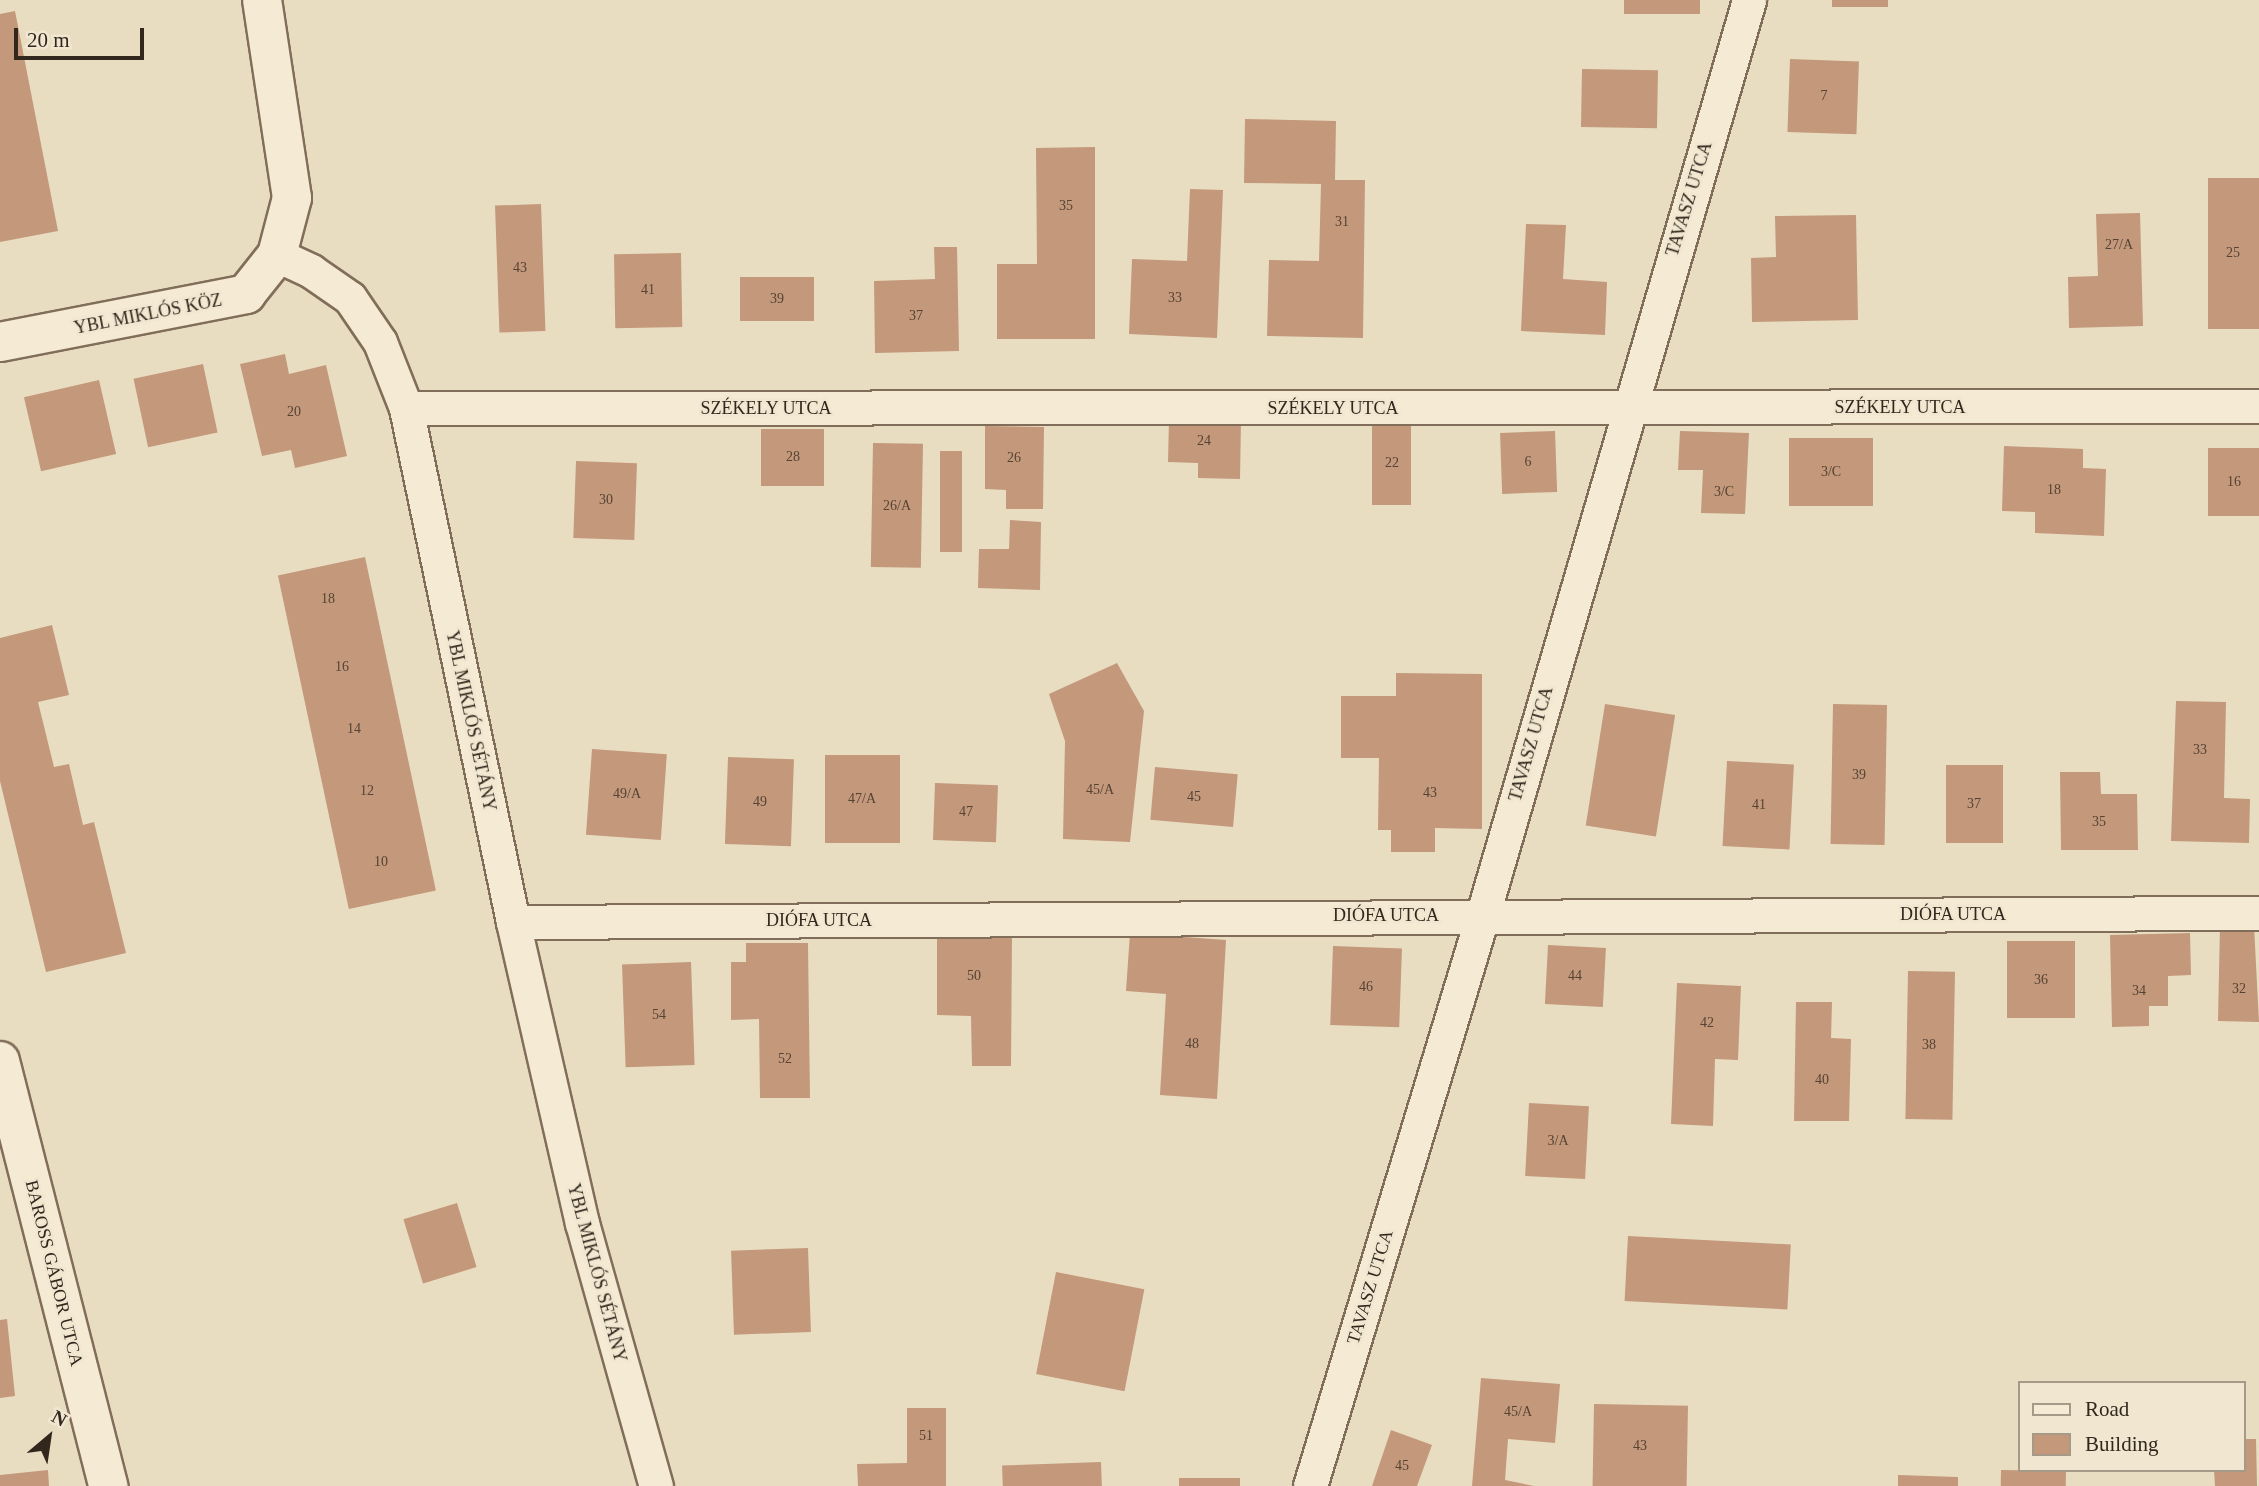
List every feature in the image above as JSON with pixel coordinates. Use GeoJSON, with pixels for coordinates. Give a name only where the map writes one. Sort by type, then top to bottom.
{"type":"FeatureCollection","features":[{"type":"Feature","properties":{"kind":"street"},"geometry":{"type":"LineString","coordinates":[[262,0],[292,198],[277,255]]}},
{"type":"Feature","properties":{"kind":"street","name":"TAVASZ UTCA"},"geometry":{"type":"LineString","coordinates":[[1310,1486],[1483,914],[1627,408],[1749,0]]}},
{"type":"Feature","properties":{"kind":"street","name":"YBL MIKLÓS KÖZ"},"geometry":{"type":"LineString","coordinates":[[0,342],[246,294],[277,255]]}},
{"type":"Feature","properties":{"kind":"street","name":"YBL MIKLÓS SÉTÁNY"},"geometry":{"type":"LineString","coordinates":[[277,255],[312,271],[350,298],[380,342],[407,408],[513,922],[582,1223],[656,1486]]}},
{"type":"Feature","properties":{"kind":"street","name":"SZÉKELY UTCA"},"geometry":{"type":"LineString","coordinates":[[407,408],[2259,406]]}},
{"type":"Feature","properties":{"kind":"street","name":"DIÓFA UTCA"},"geometry":{"type":"LineString","coordinates":[[513,922],[1483,914],[2259,913]]}},
{"type":"Feature","properties":{"kind":"street","name":"BAROSS GÁBOR UTCA"},"geometry":{"type":"LineString","coordinates":[[0,1061],[108,1486]]}},
{"type":"Feature","properties":{"kind":"building"},"geometry":{"type":"Polygon","coordinates":[[[1624,0],[1700,0],[1700,14],[1624,14],[1624,0]]]}},
{"type":"Feature","properties":{"kind":"building"},"geometry":{"type":"Polygon","coordinates":[[[1832,0],[1888,0],[1888,7],[1832,7],[1832,0]]]}},
{"type":"Feature","properties":{"kind":"building"},"geometry":{"type":"Polygon","coordinates":[[[15,11],[58,231],[0,242],[0,14],[15,11]]]}},
{"type":"Feature","properties":{"kind":"building"},"geometry":{"type":"Polygon","coordinates":[[[1790,59],[1859,61],[1856,134],[1787,132],[1790,59]]]}},
{"type":"Feature","properties":{"kind":"building"},"geometry":{"type":"Polygon","coordinates":[[[1582,69],[1658,70],[1657,128],[1581,127],[1582,69]]]}},
{"type":"Feature","properties":{"kind":"building"},"geometry":{"type":"Polygon","coordinates":[[[1245,119],[1336,121],[1335,180],[1365,180],[1363,338],[1267,336],[1269,260],[1319,261],[1321,184],[1244,183],[1245,119]]]}},
{"type":"Feature","properties":{"kind":"building"},"geometry":{"type":"Polygon","coordinates":[[[1095,147],[1095,339],[997,339],[997,264],[1037,264],[1036,148],[1095,147]]]}},
{"type":"Feature","properties":{"kind":"building"},"geometry":{"type":"Polygon","coordinates":[[[2208,178],[2259,178],[2259,329],[2208,329],[2208,178]]]}},
{"type":"Feature","properties":{"kind":"building"},"geometry":{"type":"Polygon","coordinates":[[[1190,189],[1223,190],[1217,338],[1129,334],[1132,259],[1187,261],[1190,189]]]}},
{"type":"Feature","properties":{"kind":"building"},"geometry":{"type":"Polygon","coordinates":[[[541,204],[545,331],[499,333],[495,206],[541,204]]]}},
{"type":"Feature","properties":{"kind":"building"},"geometry":{"type":"Polygon","coordinates":[[[2140,213],[2143,326],[2069,328],[2068,277],[2098,276],[2096,214],[2140,213]]]}},
{"type":"Feature","properties":{"kind":"building"},"geometry":{"type":"Polygon","coordinates":[[[1856,215],[1858,320],[1752,322],[1751,258],[1776,257],[1775,216],[1856,215]]]}},
{"type":"Feature","properties":{"kind":"building"},"geometry":{"type":"Polygon","coordinates":[[[1526,224],[1566,225],[1563,279],[1607,282],[1605,335],[1521,331],[1526,224]]]}},
{"type":"Feature","properties":{"kind":"building"},"geometry":{"type":"Polygon","coordinates":[[[934,247],[957,247],[959,351],[875,353],[874,281],[935,279],[934,247]]]}},
{"type":"Feature","properties":{"kind":"building"},"geometry":{"type":"Polygon","coordinates":[[[681,253],[682,327],[615,328],[614,254],[681,253]]]}},
{"type":"Feature","properties":{"kind":"building"},"geometry":{"type":"Polygon","coordinates":[[[740,277],[814,277],[814,321],[740,321],[740,277]]]}},
{"type":"Feature","properties":{"kind":"building"},"geometry":{"type":"Polygon","coordinates":[[[285,354],[289,374],[326,365],[347,456],[295,468],[291,450],[262,456],[240,364],[285,354]]]}},
{"type":"Feature","properties":{"kind":"building"},"geometry":{"type":"Polygon","coordinates":[[[203,364],[218,432],[148,447],[134,379],[203,364]]]}},
{"type":"Feature","properties":{"kind":"building"},"geometry":{"type":"Polygon","coordinates":[[[99,380],[116,454],[41,471],[24,397],[99,380]]]}},
{"type":"Feature","properties":{"kind":"building"},"geometry":{"type":"Polygon","coordinates":[[[1169,419],[1241,420],[1240,479],[1198,478],[1198,463],[1168,462],[1169,419]]]}},
{"type":"Feature","properties":{"kind":"building"},"geometry":{"type":"Polygon","coordinates":[[[1372,421],[1411,421],[1411,505],[1372,505],[1372,421]]]}},
{"type":"Feature","properties":{"kind":"building"},"geometry":{"type":"Polygon","coordinates":[[[985,426],[1044,427],[1043,509],[1006,509],[1006,490],[985,489],[985,426]]]}},
{"type":"Feature","properties":{"kind":"building"},"geometry":{"type":"Polygon","coordinates":[[[761,429],[824,429],[824,486],[761,486],[761,429]]]}},
{"type":"Feature","properties":{"kind":"building"},"geometry":{"type":"Polygon","coordinates":[[[1555,431],[1557,492],[1502,494],[1500,433],[1555,431]]]}},
{"type":"Feature","properties":{"kind":"building"},"geometry":{"type":"Polygon","coordinates":[[[1680,431],[1749,433],[1745,514],[1701,513],[1703,470],[1678,470],[1680,431]]]}},
{"type":"Feature","properties":{"kind":"building"},"geometry":{"type":"Polygon","coordinates":[[[1789,438],[1873,438],[1873,506],[1789,506],[1789,438]]]}},
{"type":"Feature","properties":{"kind":"building"},"geometry":{"type":"Polygon","coordinates":[[[873,443],[923,444],[921,568],[871,567],[873,443]]]}},
{"type":"Feature","properties":{"kind":"building"},"geometry":{"type":"Polygon","coordinates":[[[2004,446],[2083,449],[2083,468],[2106,469],[2104,536],[2035,533],[2035,512],[2002,511],[2004,446]]]}},
{"type":"Feature","properties":{"kind":"building"},"geometry":{"type":"Polygon","coordinates":[[[2208,448],[2259,448],[2259,516],[2208,516],[2208,448]]]}},
{"type":"Feature","properties":{"kind":"building"},"geometry":{"type":"Polygon","coordinates":[[[940,451],[962,451],[962,552],[940,552],[940,451]]]}},
{"type":"Feature","properties":{"kind":"building"},"geometry":{"type":"Polygon","coordinates":[[[576,461],[637,463],[634,540],[573,538],[576,461]]]}},
{"type":"Feature","properties":{"kind":"building"},"geometry":{"type":"Polygon","coordinates":[[[1010,520],[1041,522],[1040,590],[978,588],[979,549],[1009,549],[1010,520]]]}},
{"type":"Feature","properties":{"kind":"building"},"geometry":{"type":"Polygon","coordinates":[[[365,557],[436,891],[349,909],[278,576],[365,557]]]}},
{"type":"Feature","properties":{"kind":"building"},"geometry":{"type":"Polygon","coordinates":[[[52,625],[69,695],[38,702],[54,767],[69,764],[83,825],[94,822],[126,953],[46,972],[0,781],[0,638],[52,625]]]}},
{"type":"Feature","properties":{"kind":"building"},"geometry":{"type":"Polygon","coordinates":[[[1117,663],[1144,711],[1130,842],[1063,839],[1065,741],[1049,694],[1117,663]]]}},
{"type":"Feature","properties":{"kind":"building"},"geometry":{"type":"Polygon","coordinates":[[[1396,673],[1482,674],[1482,829],[1435,828],[1435,852],[1391,852],[1391,830],[1378,830],[1379,758],[1341,758],[1341,696],[1396,696],[1396,673]]]}},
{"type":"Feature","properties":{"kind":"building"},"geometry":{"type":"Polygon","coordinates":[[[2176,701],[2226,702],[2224,798],[2250,799],[2249,843],[2171,841],[2176,701]]]}},
{"type":"Feature","properties":{"kind":"building"},"geometry":{"type":"Polygon","coordinates":[[[1605,704],[1675,715],[1656,837],[1586,825],[1605,704]]]}},
{"type":"Feature","properties":{"kind":"building"},"geometry":{"type":"Polygon","coordinates":[[[1833,704],[1887,705],[1885,845],[1831,844],[1833,704]]]}},
{"type":"Feature","properties":{"kind":"building"},"geometry":{"type":"Polygon","coordinates":[[[592,749],[667,754],[661,840],[586,835],[592,749]]]}},
{"type":"Feature","properties":{"kind":"building"},"geometry":{"type":"Polygon","coordinates":[[[825,755],[900,755],[900,843],[825,843],[825,755]]]}},
{"type":"Feature","properties":{"kind":"building"},"geometry":{"type":"Polygon","coordinates":[[[728,757],[794,759],[791,846],[725,844],[728,757]]]}},
{"type":"Feature","properties":{"kind":"building"},"geometry":{"type":"Polygon","coordinates":[[[1727,761],[1794,765],[1789,849],[1723,846],[1727,761]]]}},
{"type":"Feature","properties":{"kind":"building"},"geometry":{"type":"Polygon","coordinates":[[[1946,765],[2003,765],[2003,843],[1946,843],[1946,765]]]}},
{"type":"Feature","properties":{"kind":"building"},"geometry":{"type":"Polygon","coordinates":[[[1155,767],[1238,774],[1233,827],[1150,820],[1155,767]]]}},
{"type":"Feature","properties":{"kind":"building"},"geometry":{"type":"Polygon","coordinates":[[[2060,772],[2100,772],[2101,794],[2137,794],[2138,850],[2061,850],[2060,772]]]}},
{"type":"Feature","properties":{"kind":"building"},"geometry":{"type":"Polygon","coordinates":[[[935,783],[998,785],[996,842],[933,840],[935,783]]]}},
{"type":"Feature","properties":{"kind":"building"},"geometry":{"type":"Polygon","coordinates":[[[2220,925],[2254,926],[2259,1022],[2218,1021],[2220,925]]]}},
{"type":"Feature","properties":{"kind":"building"},"geometry":{"type":"Polygon","coordinates":[[[1130,933],[1226,940],[1217,1099],[1160,1095],[1166,994],[1126,991],[1130,933]]]}},
{"type":"Feature","properties":{"kind":"building"},"geometry":{"type":"Polygon","coordinates":[[[2190,933],[2191,975],[2168,976],[2168,1006],[2149,1006],[2149,1026],[2112,1027],[2110,935],[2190,933]]]}},
{"type":"Feature","properties":{"kind":"building"},"geometry":{"type":"Polygon","coordinates":[[[937,936],[1012,937],[1011,1066],[972,1066],[971,1016],[937,1015],[937,936]]]}},
{"type":"Feature","properties":{"kind":"building"},"geometry":{"type":"Polygon","coordinates":[[[2007,941],[2075,941],[2075,1018],[2007,1018],[2007,941]]]}},
{"type":"Feature","properties":{"kind":"building"},"geometry":{"type":"Polygon","coordinates":[[[746,943],[808,943],[810,1098],[760,1098],[759,1019],[731,1020],[731,962],[746,962],[746,943]]]}},
{"type":"Feature","properties":{"kind":"building"},"geometry":{"type":"Polygon","coordinates":[[[1548,945],[1606,948],[1603,1007],[1545,1004],[1548,945]]]}},
{"type":"Feature","properties":{"kind":"building"},"geometry":{"type":"Polygon","coordinates":[[[1333,946],[1402,948],[1399,1027],[1330,1025],[1333,946]]]}},
{"type":"Feature","properties":{"kind":"building"},"geometry":{"type":"Polygon","coordinates":[[[691,962],[695,1065],[626,1067],[622,964],[691,962]]]}},
{"type":"Feature","properties":{"kind":"building"},"geometry":{"type":"Polygon","coordinates":[[[1908,971],[1955,972],[1952,1120],[1905,1119],[1908,971]]]}},
{"type":"Feature","properties":{"kind":"building"},"geometry":{"type":"Polygon","coordinates":[[[1677,983],[1741,986],[1738,1060],[1715,1059],[1713,1126],[1671,1124],[1677,983]]]}},
{"type":"Feature","properties":{"kind":"building"},"geometry":{"type":"Polygon","coordinates":[[[1796,1002],[1832,1002],[1831,1038],[1851,1039],[1849,1121],[1794,1121],[1796,1002]]]}},
{"type":"Feature","properties":{"kind":"building"},"geometry":{"type":"Polygon","coordinates":[[[1529,1103],[1589,1106],[1585,1179],[1525,1176],[1529,1103]]]}},
{"type":"Feature","properties":{"kind":"building"},"geometry":{"type":"Polygon","coordinates":[[[457,1203],[477,1267],[423,1283],[403,1219],[457,1203]]]}},
{"type":"Feature","properties":{"kind":"building"},"geometry":{"type":"Polygon","coordinates":[[[1628,1236],[1791,1245],[1787,1309],[1625,1301],[1628,1236]]]}},
{"type":"Feature","properties":{"kind":"building"},"geometry":{"type":"Polygon","coordinates":[[[808,1248],[811,1332],[734,1335],[731,1251],[808,1248]]]}},
{"type":"Feature","properties":{"kind":"building"},"geometry":{"type":"Polygon","coordinates":[[[1056,1272],[1144,1289],[1125,1391],[1036,1374],[1056,1272]]]}},
{"type":"Feature","properties":{"kind":"building"},"geometry":{"type":"Polygon","coordinates":[[[7,1319],[15,1396],[0,1398],[0,1320],[7,1319]]]}},
{"type":"Feature","properties":{"kind":"building"},"geometry":{"type":"Polygon","coordinates":[[[1481,1378],[1560,1384],[1555,1443],[1508,1439],[1505,1480],[1534,1486],[1472,1486],[1481,1378]]]}},
{"type":"Feature","properties":{"kind":"building"},"geometry":{"type":"Polygon","coordinates":[[[1594,1404],[1688,1406],[1687,1486],[1593,1486],[1594,1404]]]}},
{"type":"Feature","properties":{"kind":"building"},"geometry":{"type":"Polygon","coordinates":[[[907,1408],[946,1408],[946,1486],[858,1486],[857,1464],[907,1463],[907,1408]]]}},
{"type":"Feature","properties":{"kind":"building"},"geometry":{"type":"Polygon","coordinates":[[[1391,1430],[1432,1445],[1417,1486],[1372,1486],[1391,1430]]]}},
{"type":"Feature","properties":{"kind":"building"},"geometry":{"type":"Polygon","coordinates":[[[2245,1439],[2256,1439],[2257,1486],[2215,1486],[2214,1472],[2245,1472],[2245,1439]]]}},
{"type":"Feature","properties":{"kind":"building"},"geometry":{"type":"Polygon","coordinates":[[[1101,1462],[1102,1486],[1003,1486],[1002,1465],[1101,1462]]]}},
{"type":"Feature","properties":{"kind":"building"},"geometry":{"type":"Polygon","coordinates":[[[48,1470],[49,1486],[0,1486],[0,1475],[48,1470]]]}},
{"type":"Feature","properties":{"kind":"building"},"geometry":{"type":"Polygon","coordinates":[[[2001,1470],[2066,1472],[2066,1486],[2001,1486],[2001,1470]]]}},
{"type":"Feature","properties":{"kind":"building"},"geometry":{"type":"Polygon","coordinates":[[[1898,1475],[1958,1477],[1958,1486],[1898,1486],[1898,1475]]]}},
{"type":"Feature","properties":{"kind":"building"},"geometry":{"type":"Polygon","coordinates":[[[1179,1478],[1240,1478],[1240,1486],[1179,1486],[1179,1478]]]}}]}
